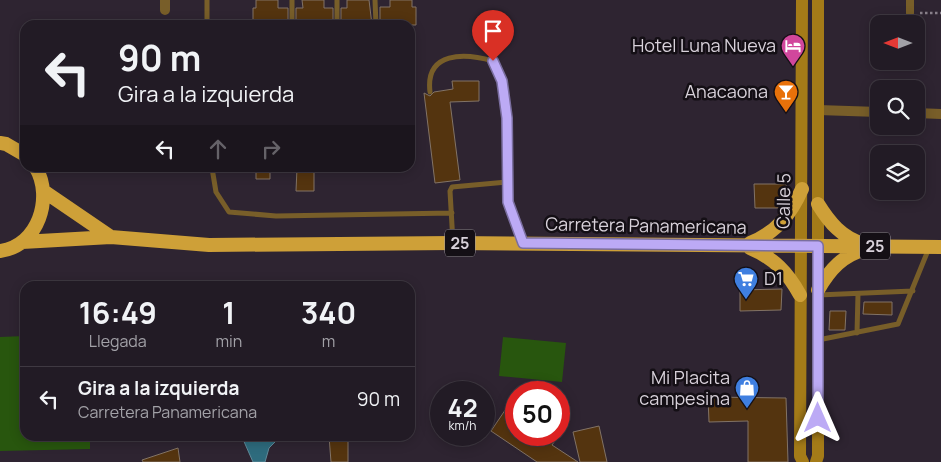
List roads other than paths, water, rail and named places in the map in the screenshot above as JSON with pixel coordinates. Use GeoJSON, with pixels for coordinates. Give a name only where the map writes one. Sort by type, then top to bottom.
{"type":"FeatureCollection","features":[{"type":"Feature","properties":{"kind":"highway"},"geometry":{"type":"LineString","coordinates":[[0,143],[6,144],[20,152]]}},
{"type":"Feature","properties":{"kind":"highway"},"geometry":{"type":"LineString","coordinates":[[0,251],[22,242],[40,220],[45,192],[38,172]]}},
{"type":"Feature","properties":{"kind":"highway"},"geometry":{"type":"LineString","coordinates":[[745,246],[774,230],[796,204],[802,189]]}},
{"type":"Feature","properties":{"kind":"highway","name":"Carretera Panamericana"},"geometry":{"type":"LineString","coordinates":[[45,192],[111,237]]}},
{"type":"Feature","properties":{"kind":"highway"},"geometry":{"type":"LineString","coordinates":[[818,204],[827,219],[840,232],[856,242],[874,246]]}},
{"type":"Feature","properties":{"kind":"highway","name":"Carretera Panamericana"},"geometry":{"type":"LineString","coordinates":[[22,242],[111,237],[209,245],[453,242],[935,247]]}},
{"type":"Feature","properties":{"kind":"highway"},"geometry":{"type":"LineString","coordinates":[[745,246],[762,253],[778,264],[791,278],[800,295]]}},
{"type":"Feature","properties":{"kind":"highway"},"geometry":{"type":"LineString","coordinates":[[818,292],[827,274],[840,261],[856,251],[874,246]]}},
{"type":"Feature","properties":{"kind":"main road","name":"Calle 5"},"geometry":{"type":"LineString","coordinates":[[802,0],[800,456],[803,462]]}},
{"type":"Feature","properties":{"kind":"main road","name":"Calle 5"},"geometry":{"type":"LineString","coordinates":[[816,462],[818,456],[818,0]]}},
{"type":"Feature","properties":{"kind":"street"},"geometry":{"type":"LineString","coordinates":[[910,0],[910,13]]}},
{"type":"Feature","properties":{"kind":"street"},"geometry":{"type":"LineString","coordinates":[[818,110],[870,112]]}},
{"type":"Feature","properties":{"kind":"street"},"geometry":{"type":"LineString","coordinates":[[925,113],[941,114]]}},
{"type":"Feature","properties":{"kind":"lane"},"geometry":{"type":"LineString","coordinates":[[207,0],[207,20]]}},
{"type":"Feature","properties":{"kind":"lane"},"geometry":{"type":"LineString","coordinates":[[292,0],[292,20]]}},
{"type":"Feature","properties":{"kind":"lane"},"geometry":{"type":"LineString","coordinates":[[337,0],[337,20]]}},
{"type":"Feature","properties":{"kind":"lane"},"geometry":{"type":"LineString","coordinates":[[375,0],[376,20]]}},
{"type":"Feature","properties":{"kind":"lane"},"geometry":{"type":"LineString","coordinates":[[430,92],[430,74],[439,63],[456,56],[474,56],[493,61],[502,81],[507,118],[508,202],[523,243]]}},
{"type":"Feature","properties":{"kind":"lane"},"geometry":{"type":"LineString","coordinates":[[213,172],[216,192],[229,212],[276,216],[452,213]]}},
{"type":"Feature","properties":{"kind":"lane"},"geometry":{"type":"LineString","coordinates":[[453,242],[450,191],[452,187],[507,182]]}},
{"type":"Feature","properties":{"kind":"lane"},"geometry":{"type":"LineString","coordinates":[[818,340],[898,324],[935,247]]}},
{"type":"Feature","properties":{"kind":"lane"},"geometry":{"type":"LineString","coordinates":[[818,292],[858,294],[913,291]]}},
{"type":"Feature","properties":{"kind":"lane"},"geometry":{"type":"LineString","coordinates":[[857,333],[858,294]]}},
{"type":"Feature","properties":{"kind":"water"},"geometry":{"type":"Polygon","coordinates":[[[244,441],[276,441],[269,448],[265,462],[253,462],[244,441]]]}},
{"type":"Feature","properties":{"kind":"place","name":"Hotel Luna Nueva"},"geometry":{"type":"Point","coordinates":[793,67]}},
{"type":"Feature","properties":{"kind":"place","name":"Anacaona"},"geometry":{"type":"Point","coordinates":[786,113]}},
{"type":"Feature","properties":{"kind":"place","name":"D1"},"geometry":{"type":"Point","coordinates":[746,300]}},
{"type":"Feature","properties":{"kind":"place","name":"Mi Placita campesina"},"geometry":{"type":"Point","coordinates":[747,409]}}]}
